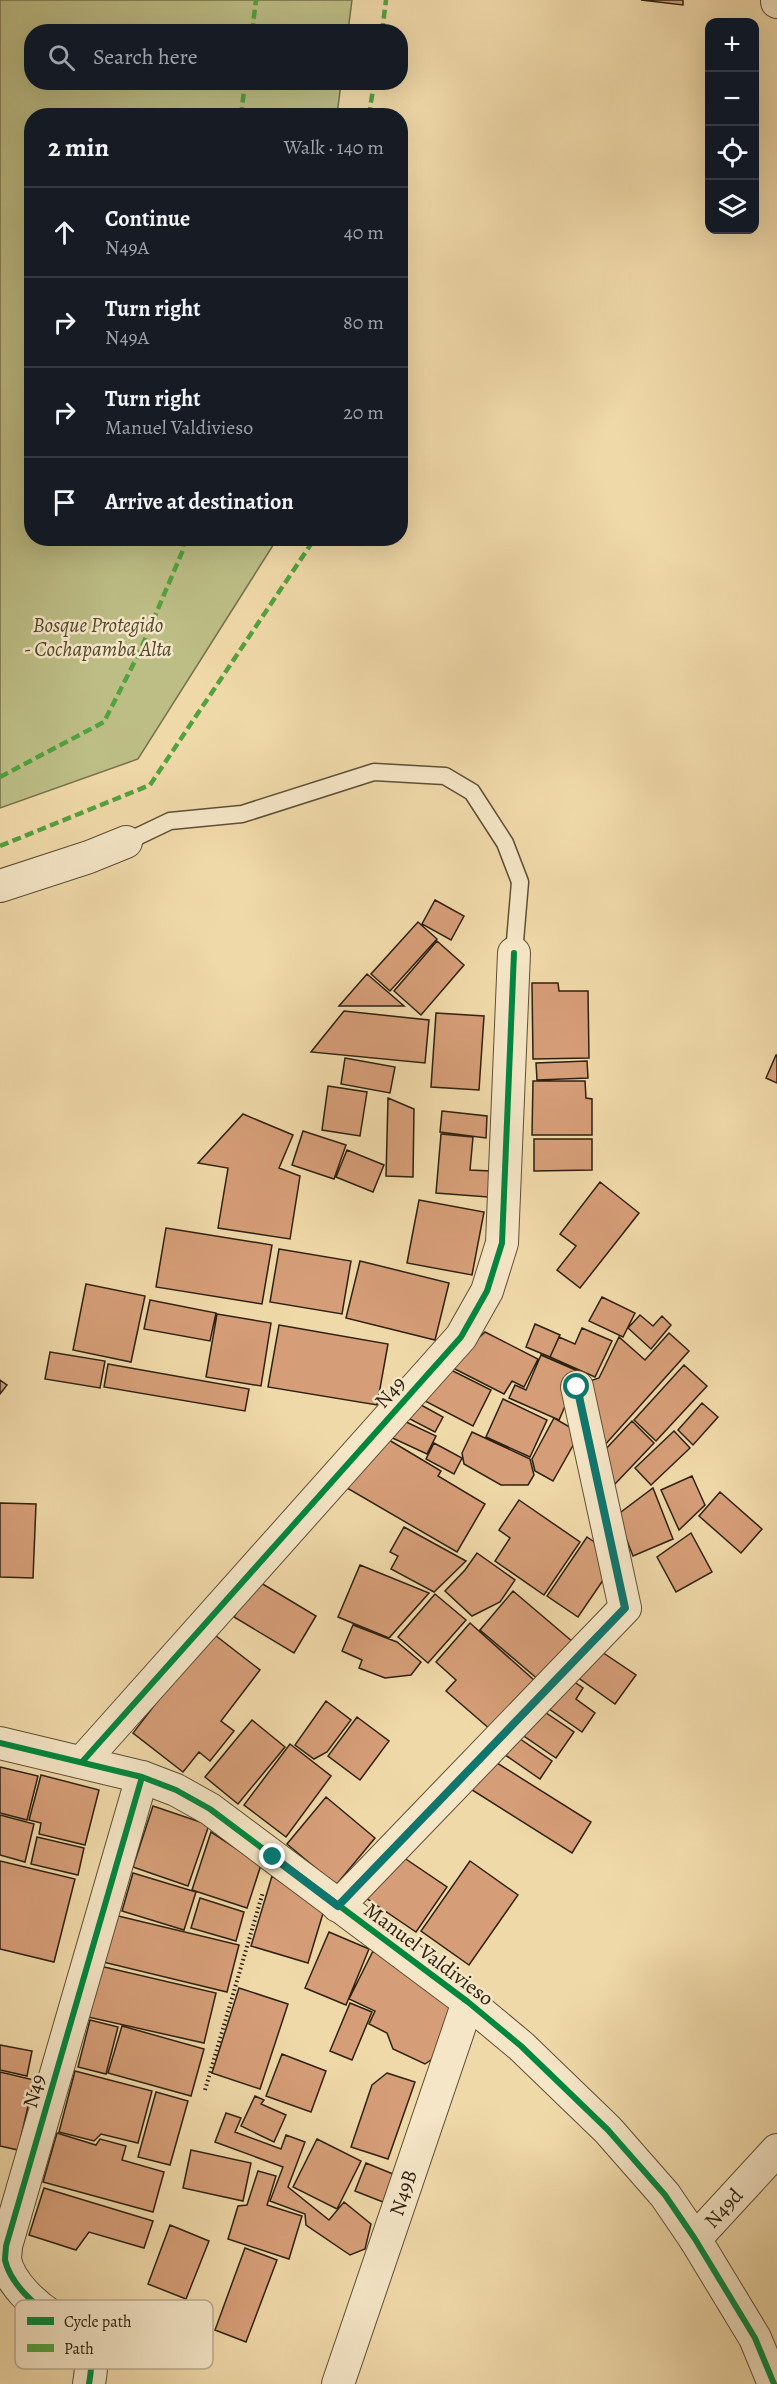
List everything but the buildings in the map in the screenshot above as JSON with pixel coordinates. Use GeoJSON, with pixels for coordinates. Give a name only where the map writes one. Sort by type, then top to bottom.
{"type":"FeatureCollection","features":[{"type":"Feature","properties":{"kind":"street"},"geometry":{"type":"LineString","coordinates":[[0,886],[126,842]]}},
{"type":"Feature","properties":{"kind":"street","name":"N49"},"geometry":{"type":"LineString","coordinates":[[81,1762],[461,1336],[479,1308],[494,1272],[502,1243],[514,953]]}},
{"type":"Feature","properties":{"kind":"street"},"geometry":{"type":"LineString","coordinates":[[338,1906],[625,1608],[577,1387]]}},
{"type":"Feature","properties":{"kind":"street","name":"Manuel Valdivieso"},"geometry":{"type":"LineString","coordinates":[[0,1743],[142,1778],[176,1790],[210,1809],[468,2002],[521,2046],[608,2130],[664,2195],[695,2239],[755,2338],[774,2384]]}},
{"type":"Feature","properties":{"kind":"street","name":"N49"},"geometry":{"type":"LineString","coordinates":[[32,2300],[16,2283],[5,2260],[6,2246],[142,1778]]}},
{"type":"Feature","properties":{"kind":"street","name":"N49B"},"geometry":{"type":"LineString","coordinates":[[338,2384],[468,2002]]}},
{"type":"Feature","properties":{"kind":"street","name":"N49d"},"geometry":{"type":"LineString","coordinates":[[695,2239],[777,2150]]}},
{"type":"Feature","properties":{"kind":"street","name":"N49"},"geometry":{"type":"LineString","coordinates":[[89,2384],[90,2369]]}},
{"type":"Feature","properties":{"kind":"lane"},"geometry":{"type":"LineString","coordinates":[[126,842],[170,821],[242,814],[374,772],[445,776],[472,792],[505,843],[520,882],[520,910],[515,923],[514,953]]}},
{"type":"Feature","properties":{"kind":"path"},"geometry":{"type":"LineString","coordinates":[[205,2090],[273,1857]]}},
{"type":"Feature","properties":{"kind":"green space","name":"Bosque Protegido - Cochapamba Alta"},"geometry":{"type":"Polygon","coordinates":[[[0,0],[352,0],[349,24],[24,24],[24,90],[340,90],[338,108],[24,108],[24,546],[273,546],[138,759],[0,808],[0,0]]]}},
{"type":"Feature","properties":{"kind":"marked path"},"geometry":{"type":"LineString","coordinates":[[253,24],[256,0]]}},
{"type":"Feature","properties":{"kind":"marked path"},"geometry":{"type":"LineString","coordinates":[[383,24],[386,0]]}},
{"type":"Feature","properties":{"kind":"marked path"},"geometry":{"type":"LineString","coordinates":[[242,108],[244,90]]}},
{"type":"Feature","properties":{"kind":"marked path"},"geometry":{"type":"LineString","coordinates":[[370,108],[373,90]]}},
{"type":"Feature","properties":{"kind":"marked path"},"geometry":{"type":"LineString","coordinates":[[0,777],[104,722],[140,651],[183,546]]}},
{"type":"Feature","properties":{"kind":"marked path"},"geometry":{"type":"LineString","coordinates":[[0,846],[150,785],[310,546]]}},
{"type":"Feature","properties":{"kind":"cycle path"},"geometry":{"type":"LineString","coordinates":[[82,1762],[461,1337],[487,1291],[502,1243],[514,953]]}},
{"type":"Feature","properties":{"kind":"cycle path"},"geometry":{"type":"LineString","coordinates":[[0,1743],[142,1777],[176,1790],[210,1809],[468,2002],[521,2046],[608,2130],[665,2195],[695,2239],[755,2338],[774,2384]]}},
{"type":"Feature","properties":{"kind":"cycle path"},"geometry":{"type":"LineString","coordinates":[[32,2300],[17,2285],[8,2269],[5,2260],[6,2246],[142,1777]]}},
{"type":"Feature","properties":{"kind":"cycle path"},"geometry":{"type":"LineString","coordinates":[[89,2384],[91,2369]]}},
{"type":"Feature","properties":{"kind":"route"},"geometry":{"type":"LineString","coordinates":[[273,1857],[338,1906],[625,1608],[577,1387]]}}]}
